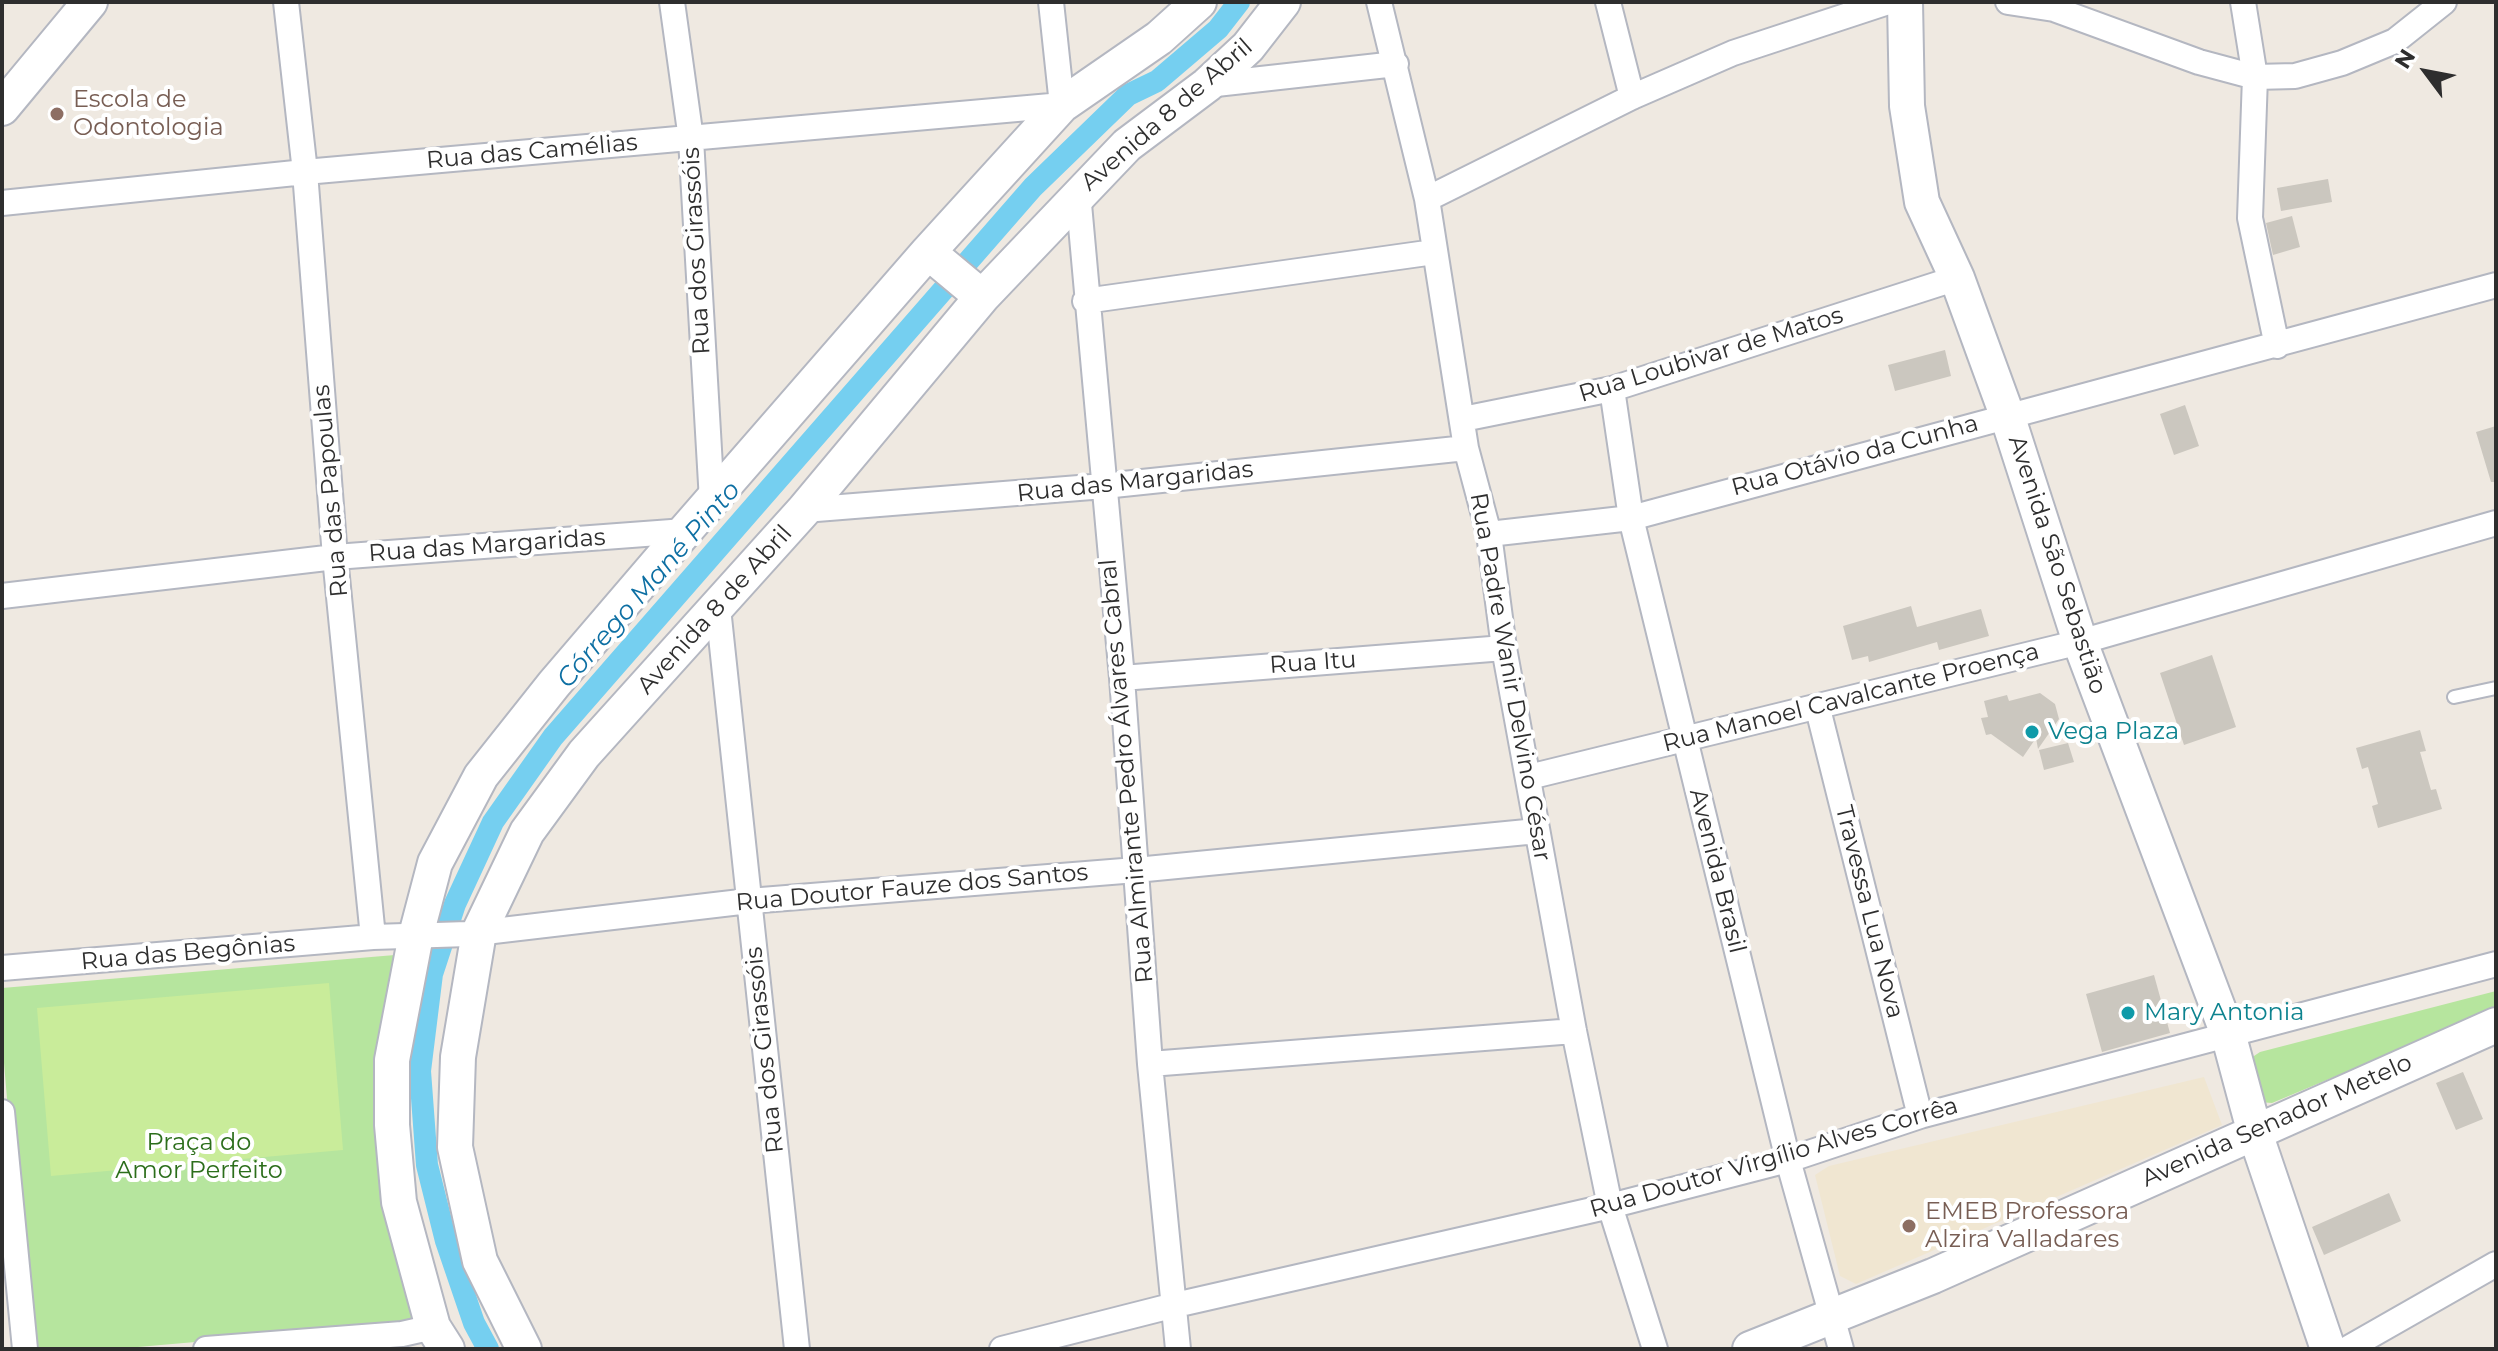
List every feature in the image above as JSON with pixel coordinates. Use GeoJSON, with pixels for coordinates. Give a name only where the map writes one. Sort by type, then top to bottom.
{"type":"FeatureCollection","features":[{"type":"Feature","properties":{"kind":"main road"},"geometry":{"type":"LineString","coordinates":[[2,108],[90,2]]}},
{"type":"Feature","properties":{"kind":"main road","name":"Avenida 8 de Abril"},"geometry":{"type":"LineString","coordinates":[[524,1349],[480,1261],[455,1147],[458,1057],[474,933],[527,832],[584,754],[804,510],[1062,105],[1159,38],[1199,2]]}},
{"type":"Feature","properties":{"kind":"main road","name":"Avenida 8 de Abril"},"geometry":{"type":"LineString","coordinates":[[421,1340],[399,1202],[392,1125],[392,1060],[423,934],[435,863],[481,776],[554,684],[712,501],[954,274],[1078,193],[1127,145],[1207,85],[1248,47],[1283,2]]}},
{"type":"Feature","properties":{"kind":"main road","name":"Avenida São Sebastião"},"geometry":{"type":"LineString","coordinates":[[1905,2],[1907,106],[1922,202],[1957,278],[2007,415],[2080,642],[2229,1037],[2254,1130],[2328,1349]]}},
{"type":"Feature","properties":{"kind":"main road","name":"Avenida Senador Metelo"},"geometry":{"type":"LineString","coordinates":[[1750,1349],[1933,1276],[2254,1130],[2496,1025]]}},
{"type":"Feature","properties":{"kind":"street","name":"Rua das Papoulas"},"geometry":{"type":"LineString","coordinates":[[286,2],[305,172],[335,557],[373,937]]}},
{"type":"Feature","properties":{"kind":"street","name":"Rua dos Girassóis"},"geometry":{"type":"LineString","coordinates":[[672,2],[691,139],[712,501]]}},
{"type":"Feature","properties":{"kind":"street"},"geometry":{"type":"LineString","coordinates":[[1051,2],[1062,105]]}},
{"type":"Feature","properties":{"kind":"street","name":"Rua Padre Wanir Delvino César"},"geometry":{"type":"LineString","coordinates":[[1379,2],[1427,199],[1466,448],[1489,534],[1504,648],[1574,1031],[1610,1206],[1655,1349]]}},
{"type":"Feature","properties":{"kind":"street"},"geometry":{"type":"LineString","coordinates":[[1608,2],[1632,97]]}},
{"type":"Feature","properties":{"kind":"street"},"geometry":{"type":"LineString","coordinates":[[1427,199],[1632,97],[1733,53],[1888,2]]}},
{"type":"Feature","properties":{"kind":"street"},"geometry":{"type":"LineString","coordinates":[[2008,2],[2054,9],[2199,62],[2255,77],[2295,76],[2342,63],[2395,41],[2444,2]]}},
{"type":"Feature","properties":{"kind":"street"},"geometry":{"type":"LineString","coordinates":[[2243,2],[2255,77],[2250,218],[2277,346]]}},
{"type":"Feature","properties":{"kind":"street"},"geometry":{"type":"LineString","coordinates":[[1207,85],[1396,64]]}},
{"type":"Feature","properties":{"kind":"street","name":"Rua das Camélias"},"geometry":{"type":"LineString","coordinates":[[2,203],[305,172],[1062,105]]}},
{"type":"Feature","properties":{"kind":"street","name":"Rua Almirante Pedro Álvares Cabral"},"geometry":{"type":"LineString","coordinates":[[1078,193],[1085,301],[1122,678],[1150,1064],[1171,1306],[1178,1349]]}},
{"type":"Feature","properties":{"kind":"street"},"geometry":{"type":"LineString","coordinates":[[1085,301],[1434,252]]}},
{"type":"Feature","properties":{"kind":"street","name":"Rua Loubivar de Matos"},"geometry":{"type":"LineString","coordinates":[[1463,419],[1612,389],[1957,278]]}},
{"type":"Feature","properties":{"kind":"street","name":"Rua Otávio da Cunha"},"geometry":{"type":"LineString","coordinates":[[1489,534],[1631,518],[2496,285]]}},
{"type":"Feature","properties":{"kind":"street","name":"Avenida Brasil"},"geometry":{"type":"LineString","coordinates":[[1612,389],[1631,518],[1788,1160],[1841,1349]]}},
{"type":"Feature","properties":{"kind":"street","name":"Rua das Margaridas"},"geometry":{"type":"LineString","coordinates":[[804,510],[1104,486],[1466,448]]}},
{"type":"Feature","properties":{"kind":"street","name":"Rua Manoel Cavalcante Proença"},"geometry":{"type":"LineString","coordinates":[[1529,777],[1818,709],[2080,642],[2496,523]]}},
{"type":"Feature","properties":{"kind":"street","name":"Rua das Margaridas"},"geometry":{"type":"LineString","coordinates":[[2,596],[335,557],[685,531]]}},
{"type":"Feature","properties":{"kind":"street","name":"Rua dos Girassóis"},"geometry":{"type":"LineString","coordinates":[[718,608],[797,1349]]}},
{"type":"Feature","properties":{"kind":"street","name":"Rua Itu"},"geometry":{"type":"LineString","coordinates":[[1122,678],[1504,648]]}},
{"type":"Feature","properties":{"kind":"street","name":"Travessa Lua Nova"},"geometry":{"type":"LineString","coordinates":[[1818,709],[1920,1116]]}},
{"type":"Feature","properties":{"kind":"street","name":"Rua Doutor Fauze dos Santos"},"geometry":{"type":"LineString","coordinates":[[423,934],[474,933],[749,901],[1136,870],[1537,831]]}},
{"type":"Feature","properties":{"kind":"street"},"geometry":{"type":"LineString","coordinates":[[373,937],[423,934]]}},
{"type":"Feature","properties":{"kind":"street","name":"Rua das Begônias"},"geometry":{"type":"LineString","coordinates":[[2,968],[373,937]]}},
{"type":"Feature","properties":{"kind":"street","name":"Rua Doutor Virgílio Alves Corrêa"},"geometry":{"type":"LineString","coordinates":[[1002,1349],[1171,1306],[1610,1206],[1788,1160],[1920,1116],[2229,1037],[2496,964]]}},
{"type":"Feature","properties":{"kind":"street"},"geometry":{"type":"LineString","coordinates":[[1150,1064],[1574,1031]]}},
{"type":"Feature","properties":{"kind":"street"},"geometry":{"type":"LineString","coordinates":[[2,1112],[25,1349]]}},
{"type":"Feature","properties":{"kind":"street"},"geometry":{"type":"LineString","coordinates":[[2347,1349],[2496,1264]]}},
{"type":"Feature","properties":{"kind":"street"},"geometry":{"type":"LineString","coordinates":[[206,1349],[421,1340]]}},
{"type":"Feature","properties":{"kind":"lane"},"geometry":{"type":"LineString","coordinates":[[2454,697],[2496,688]]}},
{"type":"Feature","properties":{"kind":"shaded area","name":"EMEB Professora Alzira Valladares"},"geometry":{"type":"Polygon","coordinates":[[[2204,1077],[2222,1125],[1856,1284],[1840,1276],[1815,1175],[1829,1166],[2204,1077]]]}},
{"type":"Feature","properties":{"kind":"green space","name":"Praça do Amor Perfeito"},"geometry":{"type":"Polygon","coordinates":[[[395,955],[387,1050],[417,1308],[413,1323],[115,1349],[28,1349],[2,1039],[2,988],[395,955]]]}},
{"type":"Feature","properties":{"kind":"green space"},"geometry":{"type":"Polygon","coordinates":[[[329,983],[343,1150],[51,1176],[37,1008],[329,983]]]}},
{"type":"Feature","properties":{"kind":"green space"},"geometry":{"type":"Polygon","coordinates":[[[2496,991],[2496,1009],[2272,1103],[2259,1102],[2248,1060],[2260,1052],[2496,991]]]}},
{"type":"Feature","properties":{"kind":"building"},"geometry":{"type":"Polygon","coordinates":[[[2328,179],[2332,202],[2281,211],[2277,188],[2328,179]]]}},
{"type":"Feature","properties":{"kind":"building"},"geometry":{"type":"Polygon","coordinates":[[[2292,216],[2300,247],[2273,255],[2266,223],[2292,216]]]}},
{"type":"Feature","properties":{"kind":"building"},"geometry":{"type":"Polygon","coordinates":[[[1945,350],[1951,376],[1895,391],[1888,365],[1945,350]]]}},
{"type":"Feature","properties":{"kind":"building"},"geometry":{"type":"Polygon","coordinates":[[[2185,405],[2199,446],[2174,455],[2160,414],[2185,405]]]}},
{"type":"Feature","properties":{"kind":"building"},"geometry":{"type":"Polygon","coordinates":[[[2496,426],[2496,482],[2491,482],[2476,432],[2496,426]]]}},
{"type":"Feature","properties":{"kind":"building"},"geometry":{"type":"Polygon","coordinates":[[[1911,606],[1917,627],[1981,609],[1989,636],[1939,650],[1937,642],[1869,662],[1868,656],[1852,660],[1843,626],[1911,606]]]}},
{"type":"Feature","properties":{"kind":"building"},"geometry":{"type":"Polygon","coordinates":[[[2212,655],[2236,727],[2184,745],[2160,673],[2212,655]]]}},
{"type":"Feature","properties":{"kind":"building","name":"Vega Plaza"},"geometry":{"type":"Polygon","coordinates":[[[2040,693],[2055,704],[2059,719],[2038,749],[2036,738],[2023,757],[1991,734],[1986,735],[1981,718],[1988,717],[1984,701],[2007,695],[2009,701],[2040,693]]]}},
{"type":"Feature","properties":{"kind":"building"},"geometry":{"type":"Polygon","coordinates":[[[2420,730],[2426,751],[2420,752],[2431,790],[2436,789],[2442,809],[2378,828],[2372,806],[2378,804],[2368,767],[2362,769],[2356,748],[2420,730]]]}},
{"type":"Feature","properties":{"kind":"building"},"geometry":{"type":"Polygon","coordinates":[[[2068,743],[2074,762],[2044,770],[2039,750],[2068,743]]]}},
{"type":"Feature","properties":{"kind":"building","name":"Mary Antonia"},"geometry":{"type":"Polygon","coordinates":[[[2154,975],[2170,1033],[2102,1052],[2086,994],[2154,975]]]}},
{"type":"Feature","properties":{"kind":"building"},"geometry":{"type":"Polygon","coordinates":[[[2463,1072],[2483,1119],[2456,1130],[2436,1083],[2463,1072]]]}},
{"type":"Feature","properties":{"kind":"building"},"geometry":{"type":"Polygon","coordinates":[[[2389,1193],[2401,1221],[2324,1255],[2312,1227],[2389,1193]]]}},
{"type":"Feature","properties":{"kind":"waterway","name":"Córrego Mané Pinto"},"geometry":{"type":"LineString","coordinates":[[488,1349],[474,1323],[446,1241],[427,1165],[420,1071],[432,974],[455,904],[493,822],[553,737],[1033,187],[1128,95],[1157,81],[1218,29],[1239,2]]}},
{"type":"Feature","properties":{"kind":"place","name":"Escola de Odontologia"},"geometry":{"type":"Point","coordinates":[57,114]}},
{"type":"Feature","properties":{"kind":"place","name":"Vega Plaza"},"geometry":{"type":"Point","coordinates":[2032,732]}},
{"type":"Feature","properties":{"kind":"place","name":"Mary Antonia"},"geometry":{"type":"Point","coordinates":[2128,1013]}},
{"type":"Feature","properties":{"kind":"place","name":"EMEB Professora Alzira Valladares"},"geometry":{"type":"Point","coordinates":[1909,1226]}}]}
